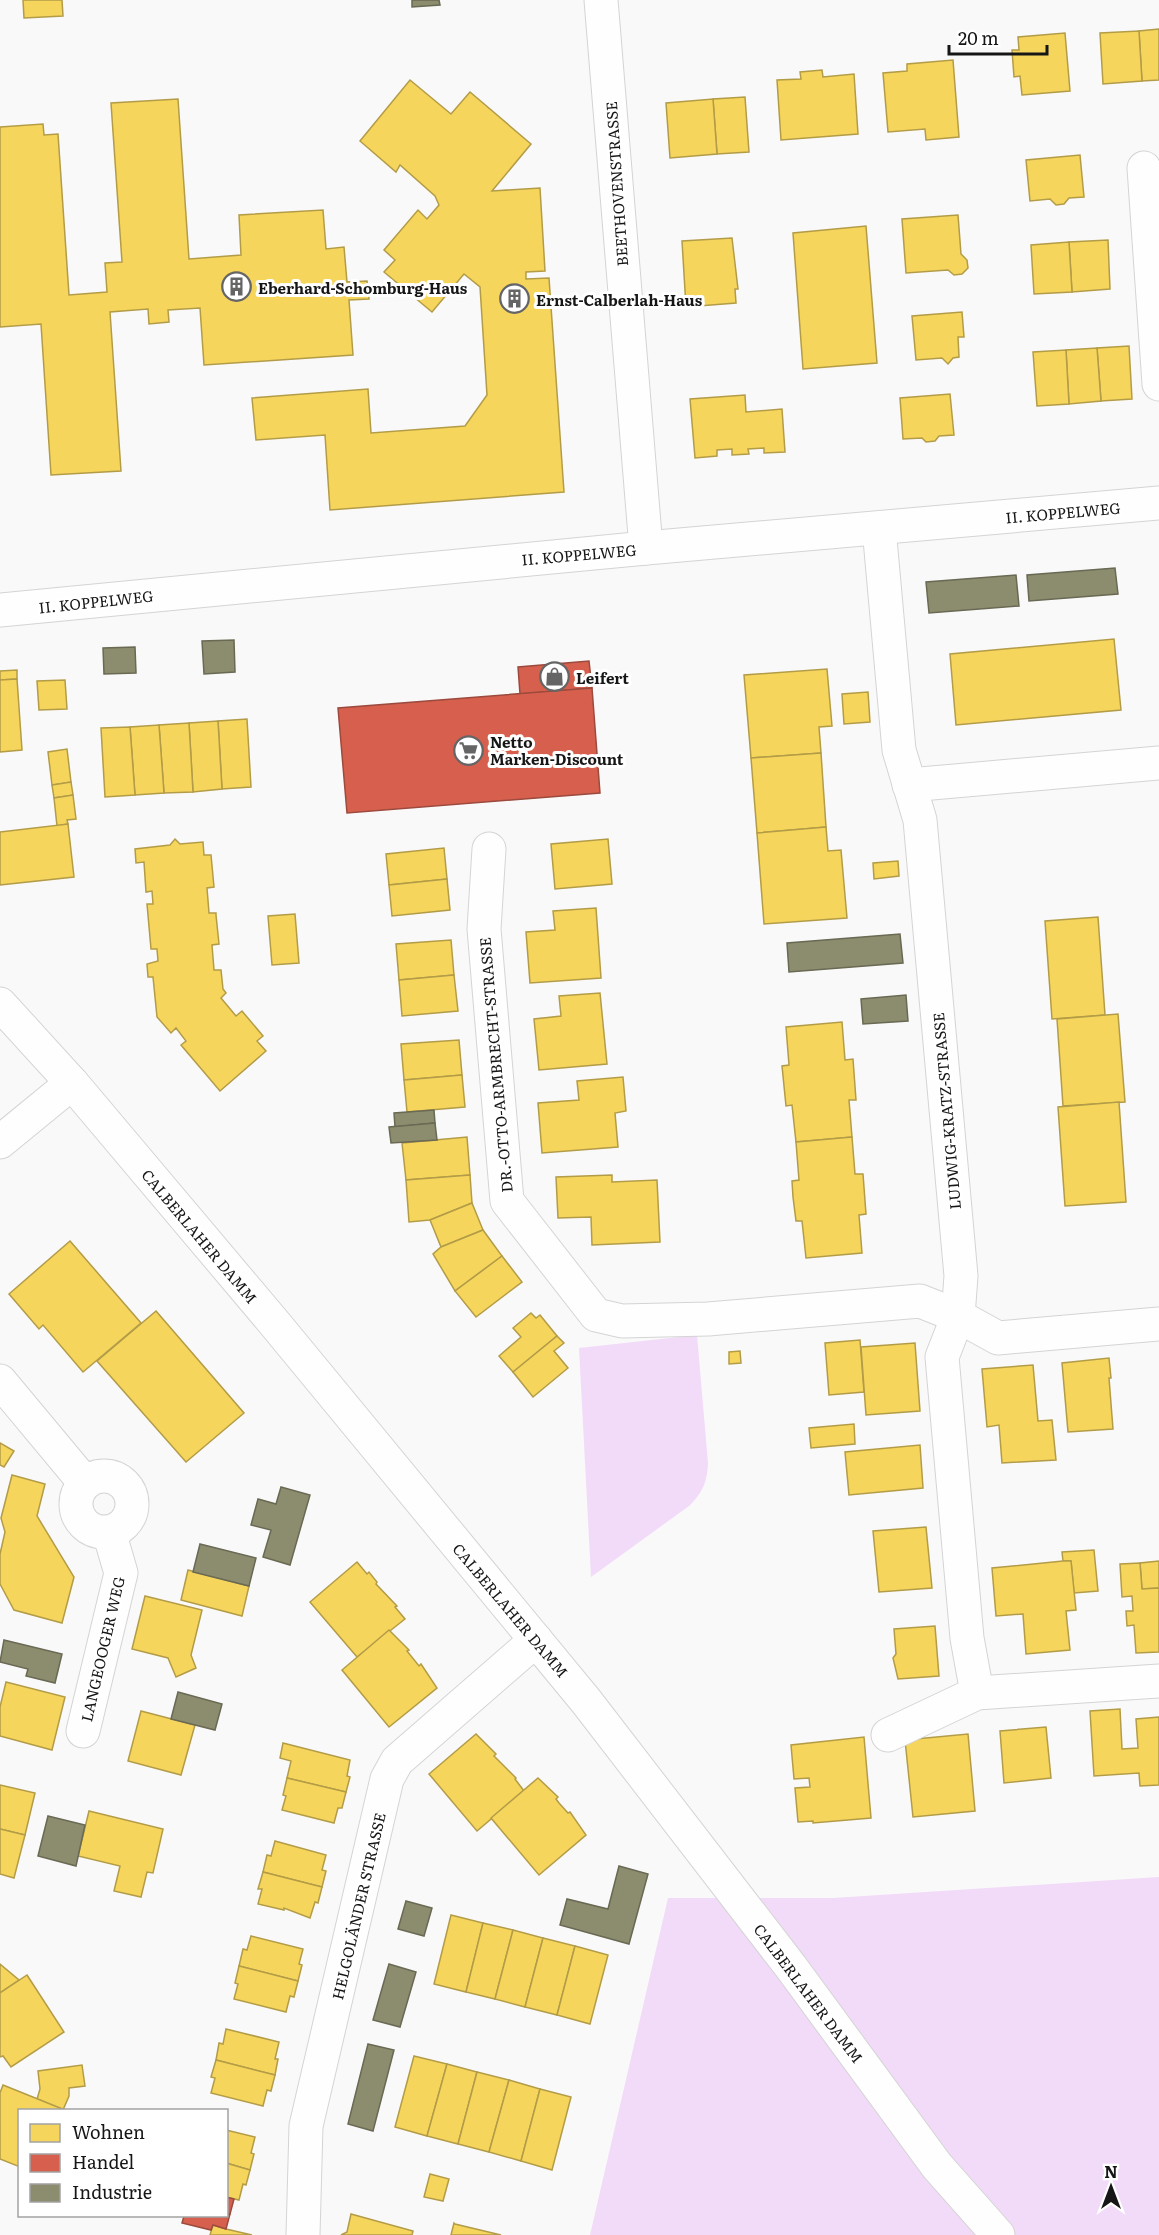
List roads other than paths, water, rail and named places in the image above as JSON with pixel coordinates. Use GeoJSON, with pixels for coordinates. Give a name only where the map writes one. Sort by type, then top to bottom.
{"type":"FeatureCollection","features":[{"type":"Feature","properties":{"kind":"street","name":"BEETHOVENSTRASSE"},"geometry":{"type":"LineString","coordinates":[[601,0],[646,548]]}},
{"type":"Feature","properties":{"kind":"street"},"geometry":{"type":"LineString","coordinates":[[1144,168],[1159,384]]}},
{"type":"Feature","properties":{"kind":"street","name":"II. KOPPELWEG"},"geometry":{"type":"LineString","coordinates":[[0,610],[646,548],[1159,503]]}},
{"type":"Feature","properties":{"kind":"street","name":"LUDWIG-KRATZ-STRASSE"},"geometry":{"type":"LineString","coordinates":[[879,528],[899,750],[920,820],[961,1276],[958,1316],[942,1357],[967,1638],[977,1693]]}},
{"type":"Feature","properties":{"kind":"street"},"geometry":{"type":"LineString","coordinates":[[909,785],[1159,763]]}},
{"type":"Feature","properties":{"kind":"street","name":"DR.-OTTO-ARMBRECHT-STRASSE"},"geometry":{"type":"LineString","coordinates":[[489,849],[484,929],[507,1201],[596,1315],[622,1321],[708,1319],[920,1301],[958,1316],[998,1338],[1159,1324]]}},
{"type":"Feature","properties":{"kind":"street","name":"CALBERLAHER DAMM"},"geometry":{"type":"LineString","coordinates":[[0,1004],[72,1083],[586,1701],[791,1968],[937,2166],[998,2235]]}},
{"type":"Feature","properties":{"kind":"street"},"geometry":{"type":"LineString","coordinates":[[0,1142],[72,1083]]}},
{"type":"Feature","properties":{"kind":"street"},"geometry":{"type":"LineString","coordinates":[[0,1381],[85,1483]]}},
{"type":"Feature","properties":{"kind":"street"},"geometry":{"type":"LineString","coordinates":[[104,1476],[123,1483],[129,1491],[132,1502],[131,1512],[118,1529],[109,1532],[96,1531],[86,1526],[78,1516],[75,1504],[78,1492],[85,1483],[94,1477],[104,1476]]}},
{"type":"Feature","properties":{"kind":"street","name":"LANGEOOGER WEG"},"geometry":{"type":"LineString","coordinates":[[83,1731],[121,1573],[109,1532]]}},
{"type":"Feature","properties":{"kind":"street","name":"HELGOLÄNDER STRASSE"},"geometry":{"type":"LineString","coordinates":[[303,2235],[306,2126],[387,1779],[397,1761],[536,1640]]}},
{"type":"Feature","properties":{"kind":"street"},"geometry":{"type":"LineString","coordinates":[[888,1735],[977,1693],[1159,1681]]}},
{"type":"Feature","properties":{"kind":"place","name":"Eberhard-Schomburg-Haus"},"geometry":{"type":"Point","coordinates":[237,287]}},
{"type":"Feature","properties":{"kind":"place","name":"Ernst-Calberlah-Haus"},"geometry":{"type":"Point","coordinates":[515,299]}},
{"type":"Feature","properties":{"kind":"place","name":"Leifert"},"geometry":{"type":"Point","coordinates":[555,677]}},
{"type":"Feature","properties":{"kind":"place","name":"Netto Marken-Discount"},"geometry":{"type":"Point","coordinates":[469,750]}}]}
